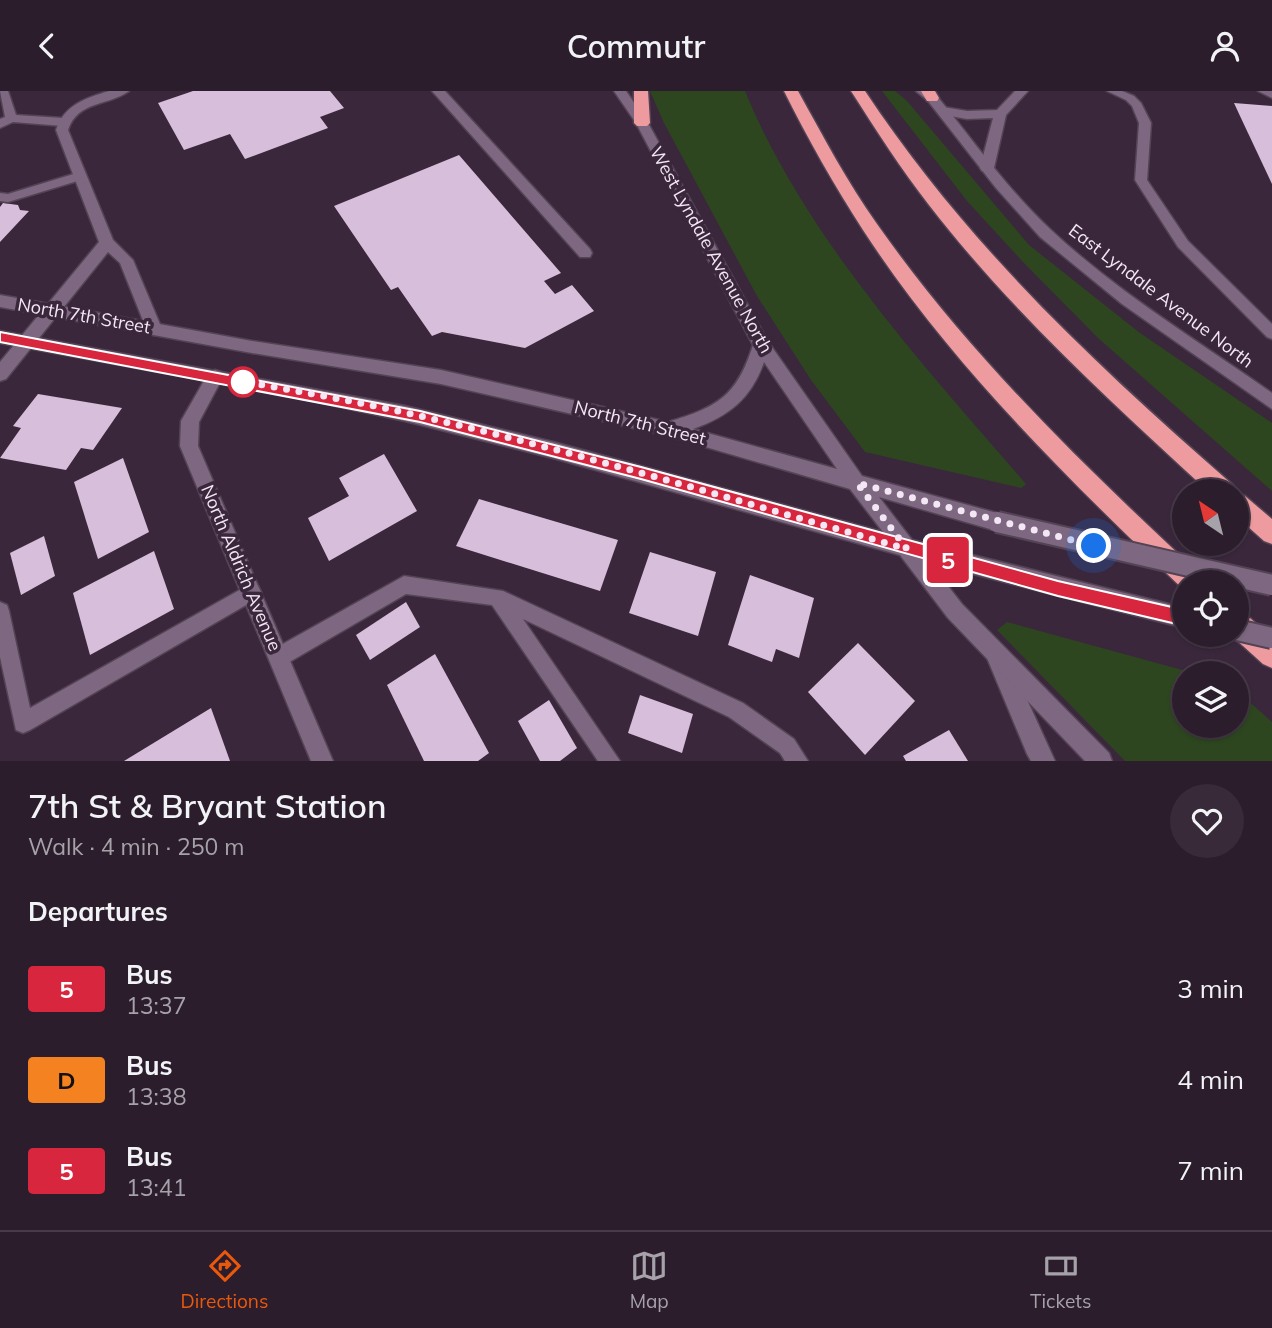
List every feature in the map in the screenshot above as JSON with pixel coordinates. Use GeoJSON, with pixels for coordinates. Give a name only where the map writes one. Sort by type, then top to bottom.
{"type":"FeatureCollection","features":[{"type":"Feature","properties":{"kind":"highway"},"geometry":{"type":"LineString","coordinates":[[641,91],[642,123]]}},
{"type":"Feature","properties":{"kind":"highway"},"geometry":{"type":"LineString","coordinates":[[791,91],[814,139],[848,196],[922,295],[1052,445],[1180,570]]}},
{"type":"Feature","properties":{"kind":"highway"},"geometry":{"type":"LineString","coordinates":[[858,91],[895,146],[939,203],[1007,283],[1086,363],[1211,479]]}},
{"type":"Feature","properties":{"kind":"highway"},"geometry":{"type":"LineString","coordinates":[[1250,514],[1272,533]]}},
{"type":"Feature","properties":{"kind":"highway"},"geometry":{"type":"LineString","coordinates":[[1249,634],[1272,655]]}},
{"type":"Feature","properties":{"kind":"main road"},"geometry":{"type":"LineString","coordinates":[[123,91],[93,100],[66,118],[62,130],[107,243],[126,260],[154,329]]}},
{"type":"Feature","properties":{"kind":"main road"},"geometry":{"type":"LineString","coordinates":[[438,91],[585,253]]}},
{"type":"Feature","properties":{"kind":"main road","name":"West Lyndale Avenue North"},"geometry":{"type":"LineString","coordinates":[[620,91],[642,123],[761,345],[857,483],[955,611],[1101,761]]}},
{"type":"Feature","properties":{"kind":"main road"},"geometry":{"type":"LineString","coordinates":[[986,168],[1000,114],[1022,91]]}},
{"type":"Feature","properties":{"kind":"main road","name":"East Lyndale Avenue North"},"geometry":{"type":"LineString","coordinates":[[927,93],[1012,199],[1074,258],[1272,402]]}},
{"type":"Feature","properties":{"kind":"main road"},"geometry":{"type":"LineString","coordinates":[[943,111],[967,115],[1000,114]]}},
{"type":"Feature","properties":{"kind":"main road"},"geometry":{"type":"LineString","coordinates":[[0,374],[107,243]]}},
{"type":"Feature","properties":{"kind":"main road","name":"North 7th Street"},"geometry":{"type":"LineString","coordinates":[[0,301],[441,377],[668,429],[997,523],[1272,585]]}},
{"type":"Feature","properties":{"kind":"main road","name":"North 7th Street"},"geometry":{"type":"LineString","coordinates":[[0,337],[376,406],[641,473],[1058,589],[1172,615]]}},
{"type":"Feature","properties":{"kind":"main road"},"geometry":{"type":"LineString","coordinates":[[668,429],[713,416],[732,402],[747,385],[756,367],[761,345]]}},
{"type":"Feature","properties":{"kind":"main road","name":"North Aldrich Avenue"},"geometry":{"type":"LineString","coordinates":[[215,377],[190,421],[189,446],[322,761]]}},
{"type":"Feature","properties":{"kind":"main road"},"geometry":{"type":"LineString","coordinates":[[1249,633],[1272,638]]}},
{"type":"Feature","properties":{"kind":"main road"},"geometry":{"type":"LineString","coordinates":[[996,655],[1044,761]]}},
{"type":"Feature","properties":{"kind":"lane"},"geometry":{"type":"LineString","coordinates":[[3,91],[5,121],[66,118]]}},
{"type":"Feature","properties":{"kind":"lane"},"geometry":{"type":"LineString","coordinates":[[1112,91],[1130,98],[1137,105],[1145,123],[1141,180],[1182,244],[1272,333]]}},
{"type":"Feature","properties":{"kind":"lane"},"geometry":{"type":"LineString","coordinates":[[1263,91],[1272,95]]}},
{"type":"Feature","properties":{"kind":"lane"},"geometry":{"type":"LineString","coordinates":[[0,197],[8,198],[80,176]]}},
{"type":"Feature","properties":{"kind":"lane"},"geometry":{"type":"LineString","coordinates":[[279,657],[404,585],[497,597],[736,710],[786,746],[798,761]]}},
{"type":"Feature","properties":{"kind":"lane"},"geometry":{"type":"LineString","coordinates":[[0,611],[23,723],[252,592]]}},
{"type":"Feature","properties":{"kind":"lane"},"geometry":{"type":"LineString","coordinates":[[497,597],[610,761]]}},
{"type":"Feature","properties":{"kind":"green space"},"geometry":{"type":"Polygon","coordinates":[[[650,91],[745,91],[770,145],[833,248],[908,346],[1026,484],[1021,488],[865,452],[811,380],[757,296],[664,123],[650,91]]]}},
{"type":"Feature","properties":{"kind":"green space"},"geometry":{"type":"Polygon","coordinates":[[[882,91],[895,91],[907,101],[1029,245],[1140,333],[1272,423],[1272,491],[1098,338],[1023,262],[967,201],[882,91]]]}},
{"type":"Feature","properties":{"kind":"green space"},"geometry":{"type":"Polygon","coordinates":[[[1007,622],[1172,667],[1172,738],[1249,738],[1249,702],[1272,722],[1272,761],[1125,761],[997,630],[1007,622]]]}},
{"type":"Feature","properties":{"kind":"building"},"geometry":{"type":"Polygon","coordinates":[[[193,91],[330,91],[344,108],[320,117],[328,128],[245,159],[230,134],[184,150],[158,103],[193,91]]]}},
{"type":"Feature","properties":{"kind":"building"},"geometry":{"type":"Polygon","coordinates":[[[1234,103],[1272,106],[1272,184],[1240,116],[1234,103]]]}},
{"type":"Feature","properties":{"kind":"building"},"geometry":{"type":"Polygon","coordinates":[[[459,155],[561,273],[544,281],[555,294],[572,285],[594,311],[525,348],[442,332],[432,336],[398,287],[391,290],[334,206],[459,155]]]}},
{"type":"Feature","properties":{"kind":"building"},"geometry":{"type":"Polygon","coordinates":[[[3,203],[18,205],[20,210],[29,211],[0,242],[0,207],[3,203]]]}},
{"type":"Feature","properties":{"kind":"building"},"geometry":{"type":"Polygon","coordinates":[[[38,394],[122,408],[93,450],[81,448],[66,470],[0,458],[21,428],[13,426],[38,394]]]}},
{"type":"Feature","properties":{"kind":"building"},"geometry":{"type":"Polygon","coordinates":[[[384,454],[417,511],[329,561],[308,518],[349,496],[339,478],[384,454]]]}},
{"type":"Feature","properties":{"kind":"building"},"geometry":{"type":"Polygon","coordinates":[[[123,458],[149,532],[98,559],[74,482],[123,458]]]}},
{"type":"Feature","properties":{"kind":"building"},"geometry":{"type":"Polygon","coordinates":[[[479,499],[618,540],[600,591],[456,546],[479,499]]]}},
{"type":"Feature","properties":{"kind":"building"},"geometry":{"type":"Polygon","coordinates":[[[44,536],[55,576],[21,595],[10,553],[44,536]]]}},
{"type":"Feature","properties":{"kind":"building"},"geometry":{"type":"Polygon","coordinates":[[[154,551],[174,609],[90,655],[73,593],[154,551]]]}},
{"type":"Feature","properties":{"kind":"building"},"geometry":{"type":"Polygon","coordinates":[[[650,552],[716,572],[698,636],[629,613],[650,552]]]}},
{"type":"Feature","properties":{"kind":"building"},"geometry":{"type":"Polygon","coordinates":[[[750,575],[814,598],[799,658],[776,649],[772,662],[728,645],[750,575]]]}},
{"type":"Feature","properties":{"kind":"building"},"geometry":{"type":"Polygon","coordinates":[[[406,602],[420,627],[370,660],[356,635],[406,602]]]}},
{"type":"Feature","properties":{"kind":"building"},"geometry":{"type":"Polygon","coordinates":[[[858,643],[915,701],[865,755],[808,692],[858,643]]]}},
{"type":"Feature","properties":{"kind":"building"},"geometry":{"type":"Polygon","coordinates":[[[435,654],[489,753],[478,761],[424,761],[387,685],[435,654]]]}},
{"type":"Feature","properties":{"kind":"building"},"geometry":{"type":"Polygon","coordinates":[[[640,695],[693,714],[682,753],[628,733],[640,695]]]}},
{"type":"Feature","properties":{"kind":"building"},"geometry":{"type":"Polygon","coordinates":[[[549,700],[577,748],[560,761],[540,761],[518,721],[549,700]]]}},
{"type":"Feature","properties":{"kind":"building"},"geometry":{"type":"Polygon","coordinates":[[[211,708],[230,761],[124,761],[211,708]]]}},
{"type":"Feature","properties":{"kind":"building"},"geometry":{"type":"Polygon","coordinates":[[[949,730],[968,761],[906,761],[903,756],[949,730]]]}},
{"type":"Feature","properties":{"kind":"bus line","name":"5"},"geometry":{"type":"LineString","coordinates":[[0,337],[336,398],[420,416],[641,473],[1058,589],[1172,615]]}},
{"type":"Feature","properties":{"kind":"route"},"geometry":{"type":"LineString","coordinates":[[243,382],[240,381],[376,406],[464,427],[641,473],[907,549],[857,483],[997,523],[1094,546]]}}]}
